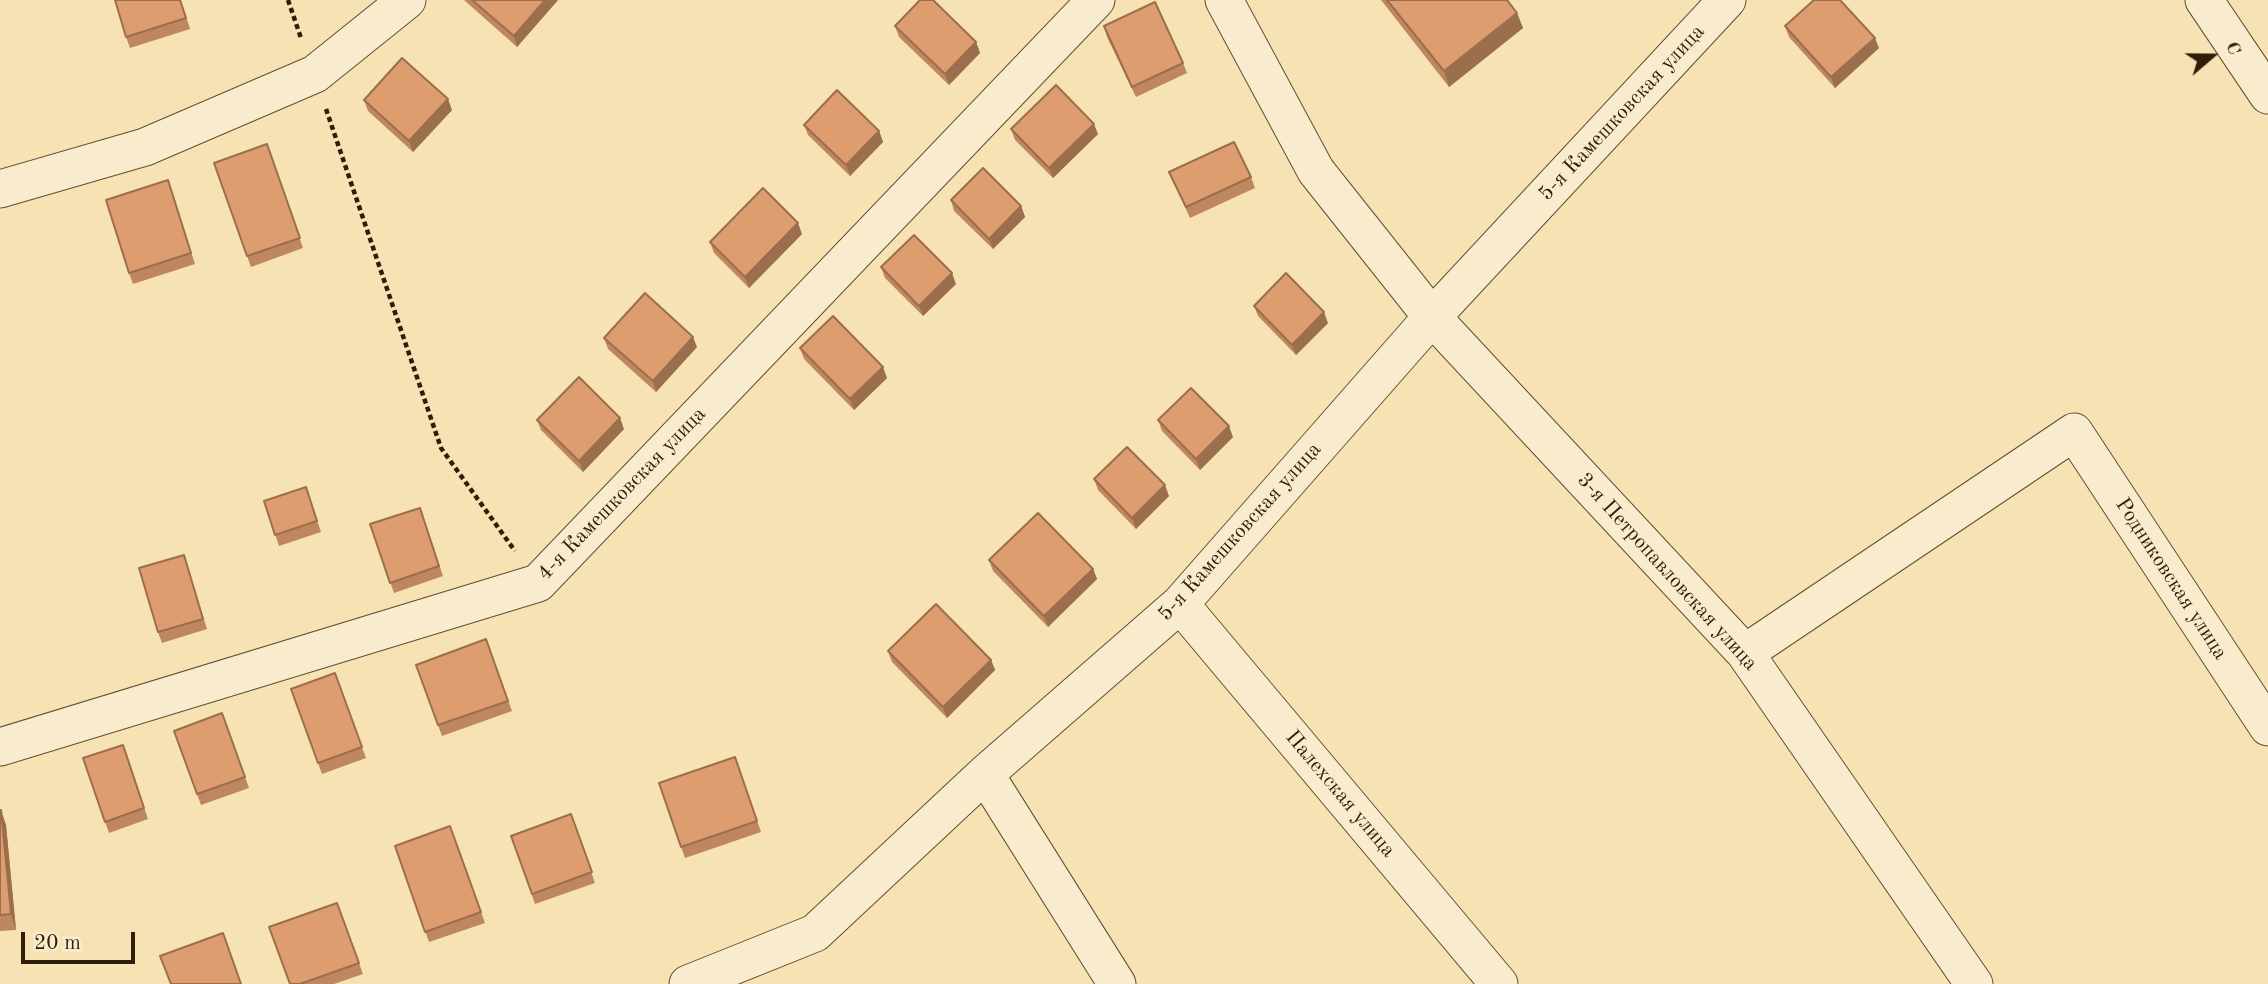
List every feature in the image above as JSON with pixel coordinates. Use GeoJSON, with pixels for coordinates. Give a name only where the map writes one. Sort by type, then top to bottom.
{"type":"FeatureCollection","features":[{"type":"Feature","properties":{"kind":"street"},"geometry":{"type":"LineString","coordinates":[[0,189],[145,147],[315,74],[407,0]]}},
{"type":"Feature","properties":{"kind":"street","name":"4-я Камешковская улица"},"geometry":{"type":"LineString","coordinates":[[0,747],[538,583],[1096,0]]}},
{"type":"Feature","properties":{"kind":"street","name":"3-я Петропавловская улица"},"geometry":{"type":"LineString","coordinates":[[1224,0],[1316,171],[1432,317],[1745,653],[1974,984]]}},
{"type":"Feature","properties":{"kind":"street","name":"5-я Камешковская улица"},"geometry":{"type":"LineString","coordinates":[[688,984],[815,933],[985,774],[1180,604],[1432,317],[1727,0]]}},
{"type":"Feature","properties":{"kind":"street"},"geometry":{"type":"LineString","coordinates":[[2204,0],[2268,95]]}},
{"type":"Feature","properties":{"kind":"street","name":"Родниковская улица"},"geometry":{"type":"LineString","coordinates":[[1745,653],[2074,432],[2268,727]]}},
{"type":"Feature","properties":{"kind":"street","name":"Палехская улица"},"geometry":{"type":"LineString","coordinates":[[1180,604],[1499,984]]}},
{"type":"Feature","properties":{"kind":"street"},"geometry":{"type":"LineString","coordinates":[[985,774],[1117,984]]}},
{"type":"Feature","properties":{"kind":"path"},"geometry":{"type":"LineString","coordinates":[[288,0],[441,448],[538,583]]}},
{"type":"Feature","properties":{"kind":"building"},"geometry":{"type":"Polygon","coordinates":[[[115,0],[180,0],[186,18],[126,37],[115,0]]]}},
{"type":"Feature","properties":{"kind":"building"},"geometry":{"type":"Polygon","coordinates":[[[472,0],[545,0],[514,36],[472,0]]]}},
{"type":"Feature","properties":{"kind":"building"},"geometry":{"type":"Polygon","coordinates":[[[920,0],[933,0],[976,42],[945,74],[895,26],[920,0]]]}},
{"type":"Feature","properties":{"kind":"building"},"geometry":{"type":"Polygon","coordinates":[[[1387,0],[1507,0],[1517,13],[1444,71],[1387,0]]]}},
{"type":"Feature","properties":{"kind":"building"},"geometry":{"type":"Polygon","coordinates":[[[1814,0],[1840,0],[1875,38],[1831,77],[1785,26],[1814,0]]]}},
{"type":"Feature","properties":{"kind":"building"},"geometry":{"type":"Polygon","coordinates":[[[1155,2],[1183,63],[1132,87],[1104,26],[1155,2]]]}},
{"type":"Feature","properties":{"kind":"building"},"geometry":{"type":"Polygon","coordinates":[[[402,58],[448,99],[409,141],[364,100],[402,58]]]}},
{"type":"Feature","properties":{"kind":"building"},"geometry":{"type":"Polygon","coordinates":[[[1056,85],[1094,124],[1049,168],[1011,129],[1056,85]]]}},
{"type":"Feature","properties":{"kind":"building"},"geometry":{"type":"Polygon","coordinates":[[[837,90],[879,131],[846,165],[804,125],[837,90]]]}},
{"type":"Feature","properties":{"kind":"building"},"geometry":{"type":"Polygon","coordinates":[[[1234,142],[1251,177],[1186,207],[1169,172],[1234,142]]]}},
{"type":"Feature","properties":{"kind":"building"},"geometry":{"type":"Polygon","coordinates":[[[267,144],[300,238],[247,256],[214,163],[267,144]]]}},
{"type":"Feature","properties":{"kind":"building"},"geometry":{"type":"Polygon","coordinates":[[[983,168],[1021,206],[989,239],[951,200],[983,168]]]}},
{"type":"Feature","properties":{"kind":"building"},"geometry":{"type":"Polygon","coordinates":[[[168,180],[191,253],[129,273],[106,200],[168,180]]]}},
{"type":"Feature","properties":{"kind":"building"},"geometry":{"type":"Polygon","coordinates":[[[763,188],[798,223],[745,277],[710,242],[763,188]]]}},
{"type":"Feature","properties":{"kind":"building"},"geometry":{"type":"Polygon","coordinates":[[[914,235],[952,273],[919,306],[881,267],[914,235]]]}},
{"type":"Feature","properties":{"kind":"building"},"geometry":{"type":"Polygon","coordinates":[[[1286,273],[1324,312],[1292,345],[1254,306],[1286,273]]]}},
{"type":"Feature","properties":{"kind":"building"},"geometry":{"type":"Polygon","coordinates":[[[645,293],[693,337],[653,381],[604,338],[645,293]]]}},
{"type":"Feature","properties":{"kind":"building"},"geometry":{"type":"Polygon","coordinates":[[[833,316],[883,367],[850,399],[800,348],[833,316]]]}},
{"type":"Feature","properties":{"kind":"building"},"geometry":{"type":"Polygon","coordinates":[[[579,377],[620,418],[579,461],[537,420],[579,377]]]}},
{"type":"Feature","properties":{"kind":"building"},"geometry":{"type":"Polygon","coordinates":[[[1191,388],[1229,426],[1196,459],[1158,420],[1191,388]]]}},
{"type":"Feature","properties":{"kind":"building"},"geometry":{"type":"Polygon","coordinates":[[[1127,447],[1165,485],[1132,518],[1094,479],[1127,447]]]}},
{"type":"Feature","properties":{"kind":"building"},"geometry":{"type":"Polygon","coordinates":[[[306,487],[317,521],[275,535],[264,501],[306,487]]]}},
{"type":"Feature","properties":{"kind":"building"},"geometry":{"type":"Polygon","coordinates":[[[420,508],[439,566],[390,583],[370,524],[420,508]]]}},
{"type":"Feature","properties":{"kind":"building"},"geometry":{"type":"Polygon","coordinates":[[[1038,513],[1093,569],[1044,616],[989,560],[1038,513]]]}},
{"type":"Feature","properties":{"kind":"building"},"geometry":{"type":"Polygon","coordinates":[[[184,555],[203,619],[158,632],[139,568],[184,555]]]}},
{"type":"Feature","properties":{"kind":"building"},"geometry":{"type":"Polygon","coordinates":[[[936,604],[991,660],[943,707],[888,651],[936,604]]]}},
{"type":"Feature","properties":{"kind":"building"},"geometry":{"type":"Polygon","coordinates":[[[486,639],[508,701],[438,725],[416,665],[486,639]]]}},
{"type":"Feature","properties":{"kind":"building"},"geometry":{"type":"Polygon","coordinates":[[[335,673],[362,747],[318,763],[291,689],[335,673]]]}},
{"type":"Feature","properties":{"kind":"building"},"geometry":{"type":"Polygon","coordinates":[[[222,713],[245,777],[197,794],[174,731],[222,713]]]}},
{"type":"Feature","properties":{"kind":"building"},"geometry":{"type":"Polygon","coordinates":[[[123,745],[144,808],[105,822],[83,758],[123,745]]]}},
{"type":"Feature","properties":{"kind":"building"},"geometry":{"type":"Polygon","coordinates":[[[735,757],[757,821],[681,847],[659,783],[735,757]]]}},
{"type":"Feature","properties":{"kind":"building"},"geometry":{"type":"Polygon","coordinates":[[[0,810],[11,914],[0,915],[0,810]]]}},
{"type":"Feature","properties":{"kind":"building"},"geometry":{"type":"Polygon","coordinates":[[[571,814],[592,872],[532,894],[511,836],[571,814]]]}},
{"type":"Feature","properties":{"kind":"building"},"geometry":{"type":"Polygon","coordinates":[[[450,826],[481,912],[425,932],[395,846],[450,826]]]}},
{"type":"Feature","properties":{"kind":"building"},"geometry":{"type":"Polygon","coordinates":[[[337,903],[359,963],[300,984],[290,984],[269,927],[337,903]]]}},
{"type":"Feature","properties":{"kind":"building"},"geometry":{"type":"Polygon","coordinates":[[[223,933],[241,984],[171,984],[160,956],[223,933]]]}}]}
